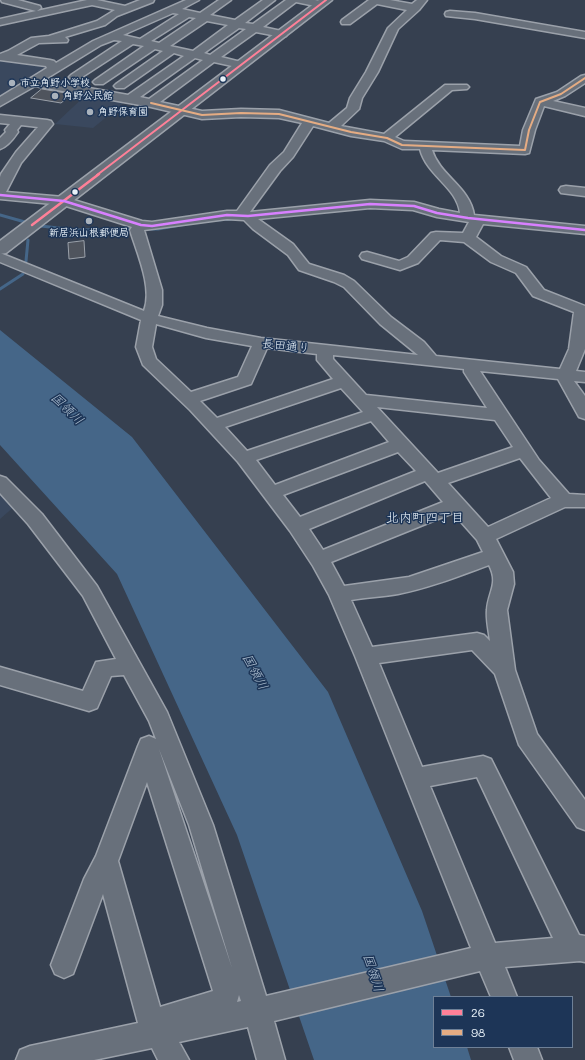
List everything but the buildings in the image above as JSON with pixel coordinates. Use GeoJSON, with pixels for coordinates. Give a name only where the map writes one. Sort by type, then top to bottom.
{"type":"FeatureCollection","features":[{"type":"Feature","properties":{"kind":"main road"},"geometry":{"type":"LineString","coordinates":[[0,248],[64,201],[323,2]]}},
{"type":"Feature","properties":{"kind":"street"},"geometry":{"type":"LineString","coordinates":[[6,0],[38,17],[52,38],[97,43]]}},
{"type":"Feature","properties":{"kind":"street"},"geometry":{"type":"LineString","coordinates":[[4,57],[26,45],[38,17],[56,0]]}},
{"type":"Feature","properties":{"kind":"street"},"geometry":{"type":"LineString","coordinates":[[52,38],[101,23],[113,14],[149,0]]}},
{"type":"Feature","properties":{"kind":"street"},"geometry":{"type":"LineString","coordinates":[[98,82],[204,17],[226,0]]}},
{"type":"Feature","properties":{"kind":"street"},"geometry":{"type":"LineString","coordinates":[[130,99],[270,0]]}},
{"type":"Feature","properties":{"kind":"street"},"geometry":{"type":"LineString","coordinates":[[151,104],[293,0]]}},
{"type":"Feature","properties":{"kind":"street"},"geometry":{"type":"LineString","coordinates":[[298,0],[323,2]]}},
{"type":"Feature","properties":{"kind":"street"},"geometry":{"type":"LineString","coordinates":[[346,22],[374,0],[418,4]]}},
{"type":"Feature","properties":{"kind":"street"},"geometry":{"type":"LineString","coordinates":[[0,22],[38,17],[92,2],[127,9]]}},
{"type":"Feature","properties":{"kind":"street"},"geometry":{"type":"LineString","coordinates":[[189,4],[204,17],[282,34]]}},
{"type":"Feature","properties":{"kind":"street"},"geometry":{"type":"LineString","coordinates":[[0,102],[97,43],[189,4]]}},
{"type":"Feature","properties":{"kind":"street"},"geometry":{"type":"LineString","coordinates":[[120,86],[156,46],[189,4]]}},
{"type":"Feature","properties":{"kind":"street"},"geometry":{"type":"LineString","coordinates":[[332,127],[353,109],[356,98],[372,72],[393,28],[418,4]]}},
{"type":"Feature","properties":{"kind":"street"},"geometry":{"type":"LineString","coordinates":[[209,29],[231,12]]}},
{"type":"Feature","properties":{"kind":"street"},"geometry":{"type":"LineString","coordinates":[[450,14],[475,16],[585,35]]}},
{"type":"Feature","properties":{"kind":"street"},"geometry":{"type":"LineString","coordinates":[[112,36],[241,65]]}},
{"type":"Feature","properties":{"kind":"street"},"geometry":{"type":"LineString","coordinates":[[75,77],[156,46],[190,42]]}},
{"type":"Feature","properties":{"kind":"street"},"geometry":{"type":"LineString","coordinates":[[4,57],[36,58],[50,63],[52,70]]}},
{"type":"Feature","properties":{"kind":"street"},"geometry":{"type":"LineString","coordinates":[[52,70],[75,77],[142,90]]}},
{"type":"Feature","properties":{"kind":"street"},"geometry":{"type":"LineString","coordinates":[[33,82],[130,99],[202,115],[241,113],[279,114],[351,132],[387,138],[402,145],[525,150],[529,130],[540,102],[558,95],[583,81],[585,78]]}},
{"type":"Feature","properties":{"kind":"street"},"geometry":{"type":"LineString","coordinates":[[387,138],[449,87],[463,87]]}},
{"type":"Feature","properties":{"kind":"street"},"geometry":{"type":"LineString","coordinates":[[558,95],[583,100]]}},
{"type":"Feature","properties":{"kind":"street"},"geometry":{"type":"LineString","coordinates":[[540,102],[585,112]]}},
{"type":"Feature","properties":{"kind":"street"},"geometry":{"type":"LineString","coordinates":[[0,119],[47,124],[30,143],[8,174],[6,182],[0,191]]}},
{"type":"Feature","properties":{"kind":"street"},"geometry":{"type":"LineString","coordinates":[[0,145],[12,132],[11,130],[18,121]]}},
{"type":"Feature","properties":{"kind":"street"},"geometry":{"type":"LineString","coordinates":[[244,215],[275,168],[289,154],[306,126],[311,121]]}},
{"type":"Feature","properties":{"kind":"street"},"geometry":{"type":"LineString","coordinates":[[425,146],[426,153],[432,164],[463,196],[467,204],[473,218],[468,238]]}},
{"type":"Feature","properties":{"kind":"street"},"geometry":{"type":"LineString","coordinates":[[566,190],[585,192]]}},
{"type":"Feature","properties":{"kind":"street"},"geometry":{"type":"LineString","coordinates":[[0,196],[64,201],[141,225],[152,226],[227,215],[244,215],[370,204],[414,206],[437,213],[585,230]]}},
{"type":"Feature","properties":{"kind":"street"},"geometry":{"type":"LineString","coordinates":[[244,215],[293,253],[300,264],[306,268],[338,278],[348,283],[388,322],[427,353],[431,361]]}},
{"type":"Feature","properties":{"kind":"street"},"geometry":{"type":"LineString","coordinates":[[141,225],[137,230],[155,290],[154,305],[149,318],[144,347],[149,361],[188,399],[244,458],[297,526],[319,559],[339,595],[366,656],[416,778],[483,958],[503,996]]}},
{"type":"Feature","properties":{"kind":"street"},"geometry":{"type":"LineString","coordinates":[[367,256],[400,266],[413,260],[436,236],[468,238],[492,257],[511,264],[521,270],[531,283],[534,290],[543,296],[576,306],[582,310],[577,349],[566,375],[566,381],[581,403],[585,413]]}},
{"type":"Feature","properties":{"kind":"street","name":"長田通り"},"geometry":{"type":"LineString","coordinates":[[0,256],[149,318],[206,333],[261,343],[585,377]]}},
{"type":"Feature","properties":{"kind":"street"},"geometry":{"type":"LineString","coordinates":[[188,399],[245,380],[261,343]]}},
{"type":"Feature","properties":{"kind":"street"},"geometry":{"type":"LineString","coordinates":[[325,350],[325,360],[485,536],[503,572],[504,584],[497,610],[504,670],[527,738],[585,819]]}},
{"type":"Feature","properties":{"kind":"street"},"geometry":{"type":"LineString","coordinates":[[472,365],[472,372],[523,450],[560,495],[561,500]]}},
{"type":"Feature","properties":{"kind":"street"},"geometry":{"type":"LineString","coordinates":[[214,426],[344,381]]}},
{"type":"Feature","properties":{"kind":"street"},"geometry":{"type":"LineString","coordinates":[[244,458],[368,407],[500,415]]}},
{"type":"Feature","properties":{"kind":"street"},"geometry":{"type":"LineString","coordinates":[[271,493],[401,444]]}},
{"type":"Feature","properties":{"kind":"street"},"geometry":{"type":"LineString","coordinates":[[297,526],[431,477],[523,450]]}},
{"type":"Feature","properties":{"kind":"street"},"geometry":{"type":"LineString","coordinates":[[0,482],[35,519],[90,591],[159,718],[201,825],[241,953],[264,1009],[271,1060]]}},
{"type":"Feature","properties":{"kind":"street"},"geometry":{"type":"LineString","coordinates":[[485,536],[552,506],[561,500],[585,501]]}},
{"type":"Feature","properties":{"kind":"street"},"geometry":{"type":"LineString","coordinates":[[319,559],[456,504]]}},
{"type":"Feature","properties":{"kind":"street"},"geometry":{"type":"LineString","coordinates":[[339,595],[353,591],[395,588],[416,583],[495,555]]}},
{"type":"Feature","properties":{"kind":"street"},"geometry":{"type":"LineString","coordinates":[[366,656],[477,641],[504,670]]}},
{"type":"Feature","properties":{"kind":"street"},"geometry":{"type":"LineString","coordinates":[[0,676],[89,702],[104,668],[131,666]]}},
{"type":"Feature","properties":{"kind":"street"},"geometry":{"type":"LineString","coordinates":[[64,965],[96,879],[106,861],[159,718]]}},
{"type":"Feature","properties":{"kind":"street"},"geometry":{"type":"LineString","coordinates":[[148,749],[227,993],[224,1001],[155,1029]]}},
{"type":"Feature","properties":{"kind":"street"},"geometry":{"type":"LineString","coordinates":[[30,1060],[155,1029],[264,1009],[483,958],[579,949],[483,766],[416,778]]}},
{"type":"Feature","properties":{"kind":"street"},"geometry":{"type":"LineString","coordinates":[[106,861],[155,1029],[175,1060]]}},
{"type":"Feature","properties":{"kind":"street"},"geometry":{"type":"LineString","coordinates":[[523,1048],[528,1060]]}},
{"type":"Feature","properties":{"kind":"shaded area","name":"市立角野小学校"},"geometry":{"type":"Polygon","coordinates":[[[0,58],[47,64],[50,68],[0,99],[0,58]]]}},
{"type":"Feature","properties":{"kind":"shaded area","name":"角野保育園"},"geometry":{"type":"Polygon","coordinates":[[[88,93],[126,101],[93,128],[55,124],[88,93]]]}},
{"type":"Feature","properties":{"kind":"shaded area"},"geometry":{"type":"Polygon","coordinates":[[[0,486],[16,505],[0,519],[0,486]]]}},
{"type":"Feature","properties":{"kind":"water","name":"国領川"},"geometry":{"type":"Polygon","coordinates":[[[0,330],[132,437],[328,692],[422,911],[451,996],[433,996],[433,1048],[467,1048],[471,1060],[314,1060],[237,835],[117,574],[0,445],[0,330]]]}},
{"type":"Feature","properties":{"kind":"waterway"},"geometry":{"type":"LineString","coordinates":[[0,215],[25,222]]}},
{"type":"Feature","properties":{"kind":"waterway"},"geometry":{"type":"LineString","coordinates":[[215,220],[232,219]]}},
{"type":"Feature","properties":{"kind":"waterway"},"geometry":{"type":"LineString","coordinates":[[148,229],[158,229],[192,223]]}},
{"type":"Feature","properties":{"kind":"waterway"},"geometry":{"type":"LineString","coordinates":[[41,226],[75,230],[134,229]]}},
{"type":"Feature","properties":{"kind":"waterway"},"geometry":{"type":"LineString","coordinates":[[26,261],[28,240]]}},
{"type":"Feature","properties":{"kind":"waterway"},"geometry":{"type":"LineString","coordinates":[[0,289],[23,274]]}},
{"type":"Feature","properties":{"kind":"transit line","name":"26"},"geometry":{"type":"LineString","coordinates":[[32,225],[326,0]]}},
{"type":"Feature","properties":{"kind":"transit line","name":"98"},"geometry":{"type":"LineString","coordinates":[[151,103],[202,115],[241,113],[279,114],[351,132],[387,138],[402,145],[525,150],[529,130],[540,102],[561,94],[585,78]]}},
{"type":"Feature","properties":{"kind":"transit line"},"geometry":{"type":"LineString","coordinates":[[0,195],[64,201],[141,225],[152,226],[227,215],[248,216],[370,204],[414,206],[437,213],[468,218],[585,230]]}},
{"type":"Feature","properties":{"kind":"place","name":"市立角野小学校"},"geometry":{"type":"Point","coordinates":[12,83]}},
{"type":"Feature","properties":{"kind":"place","name":"角野公民館"},"geometry":{"type":"Point","coordinates":[55,96]}},
{"type":"Feature","properties":{"kind":"place","name":"角野保育園"},"geometry":{"type":"Point","coordinates":[90,112]}},
{"type":"Feature","properties":{"kind":"place","name":"新居浜山根郵便局"},"geometry":{"type":"Point","coordinates":[89,221]}},
{"type":"Feature","properties":{"kind":"district","name":"北内町四丁目"},"geometry":{"type":"Point","coordinates":[425,518]}}]}
